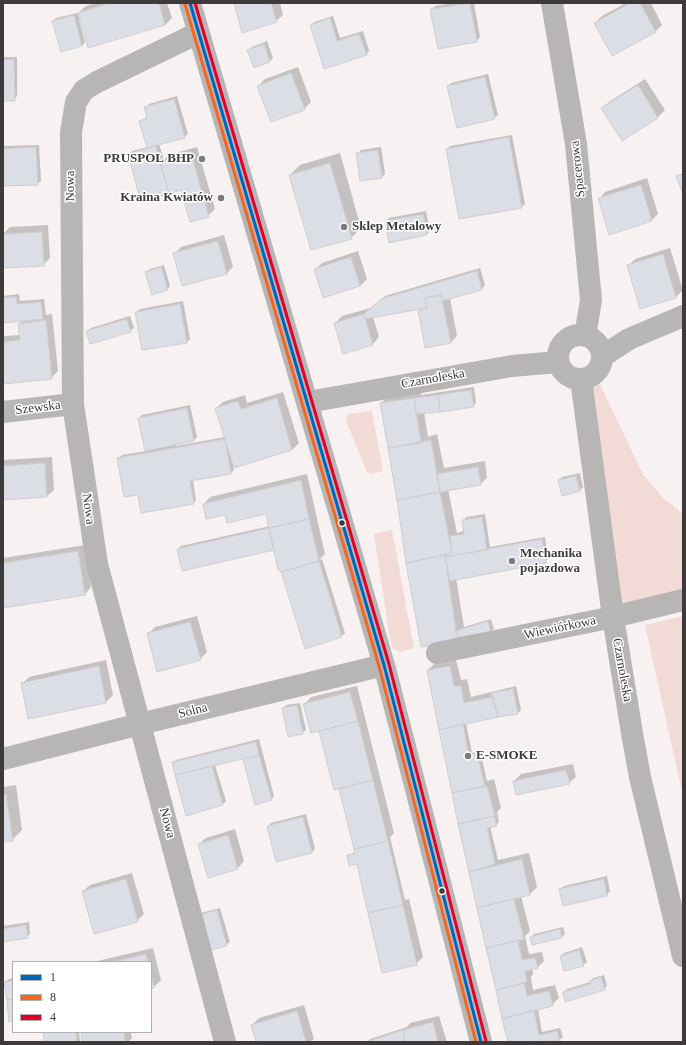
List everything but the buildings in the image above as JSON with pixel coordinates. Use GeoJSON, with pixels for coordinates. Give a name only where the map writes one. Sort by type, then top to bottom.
{"type":"FeatureCollection","features":[{"type":"Feature","properties":{"kind":"street"},"geometry":{"type":"LineString","coordinates":[[190,3],[384,665],[481,1042]]}},
{"type":"Feature","properties":{"kind":"street","name":"Spacerowa"},"geometry":{"type":"LineString","coordinates":[[552,3],[578,160],[591,300],[585,336]]}},
{"type":"Feature","properties":{"kind":"street","name":"Nowa"},"geometry":{"type":"LineString","coordinates":[[198,33],[97,82],[84,90],[76,102],[71,132],[73,404],[96,564],[226,1042]]}},
{"type":"Feature","properties":{"kind":"street"},"geometry":{"type":"LineString","coordinates":[[602,356],[629,339],[683,316]]}},
{"type":"Feature","properties":{"kind":"street"},"geometry":{"type":"LineString","coordinates":[[575,336],[585,336],[596,341],[601,348],[602,356],[600,368],[595,374],[581,379],[573,378],[565,374],[558,362],[560,346],[566,340],[575,336]]}},
{"type":"Feature","properties":{"kind":"street","name":"Czarnoleska"},"geometry":{"type":"LineString","coordinates":[[308,402],[512,366],[558,362]]}},
{"type":"Feature","properties":{"kind":"street","name":"Czarnoleska"},"geometry":{"type":"LineString","coordinates":[[581,379],[613,617],[640,777],[683,956]]}},
{"type":"Feature","properties":{"kind":"street","name":"Szewska"},"geometry":{"type":"LineString","coordinates":[[3,412],[73,404]]}},
{"type":"Feature","properties":{"kind":"street","name":"Wiewiórkowa"},"geometry":{"type":"LineString","coordinates":[[437,653],[613,617],[683,600]]}},
{"type":"Feature","properties":{"kind":"street","name":"Solna"},"geometry":{"type":"LineString","coordinates":[[3,759],[384,665]]}},
{"type":"Feature","properties":{"kind":"shaded area"},"geometry":{"type":"Polygon","coordinates":[[[595,374],[643,474],[662,497],[683,514],[683,600],[613,617],[590,377],[595,374]]]}},
{"type":"Feature","properties":{"kind":"shaded area"},"geometry":{"type":"Polygon","coordinates":[[[372,411],[383,471],[371,474],[367,472],[346,421],[348,414],[372,411]]]}},
{"type":"Feature","properties":{"kind":"shaded area"},"geometry":{"type":"Polygon","coordinates":[[[392,530],[414,648],[400,652],[393,649],[389,633],[374,534],[392,530]]]}},
{"type":"Feature","properties":{"kind":"shaded area"},"geometry":{"type":"Polygon","coordinates":[[[683,616],[683,796],[645,625],[683,616]]]}},
{"type":"Feature","properties":{"kind":"transit line","name":"1"},"geometry":{"type":"LineString","coordinates":[[190,3],[384,665],[481,1042]]}},
{"type":"Feature","properties":{"kind":"transit line","name":"4"},"geometry":{"type":"LineString","coordinates":[[195,3],[389,664],[486,1041]]}},
{"type":"Feature","properties":{"kind":"transit line","name":"8"},"geometry":{"type":"LineString","coordinates":[[185,4],[379,666],[476,1042]]}},
{"type":"Feature","properties":{"kind":"place","name":"PRUSPOL BHP"},"geometry":{"type":"Point","coordinates":[202,159]}},
{"type":"Feature","properties":{"kind":"place","name":"Kraina Kwiatów"},"geometry":{"type":"Point","coordinates":[221,198]}},
{"type":"Feature","properties":{"kind":"place","name":"Sklep Metalowy"},"geometry":{"type":"Point","coordinates":[344,227]}},
{"type":"Feature","properties":{"kind":"place","name":"Mechanika pojazdowa"},"geometry":{"type":"Point","coordinates":[512,561]}},
{"type":"Feature","properties":{"kind":"place","name":"E-SMOKE"},"geometry":{"type":"Point","coordinates":[468,756]}}]}
